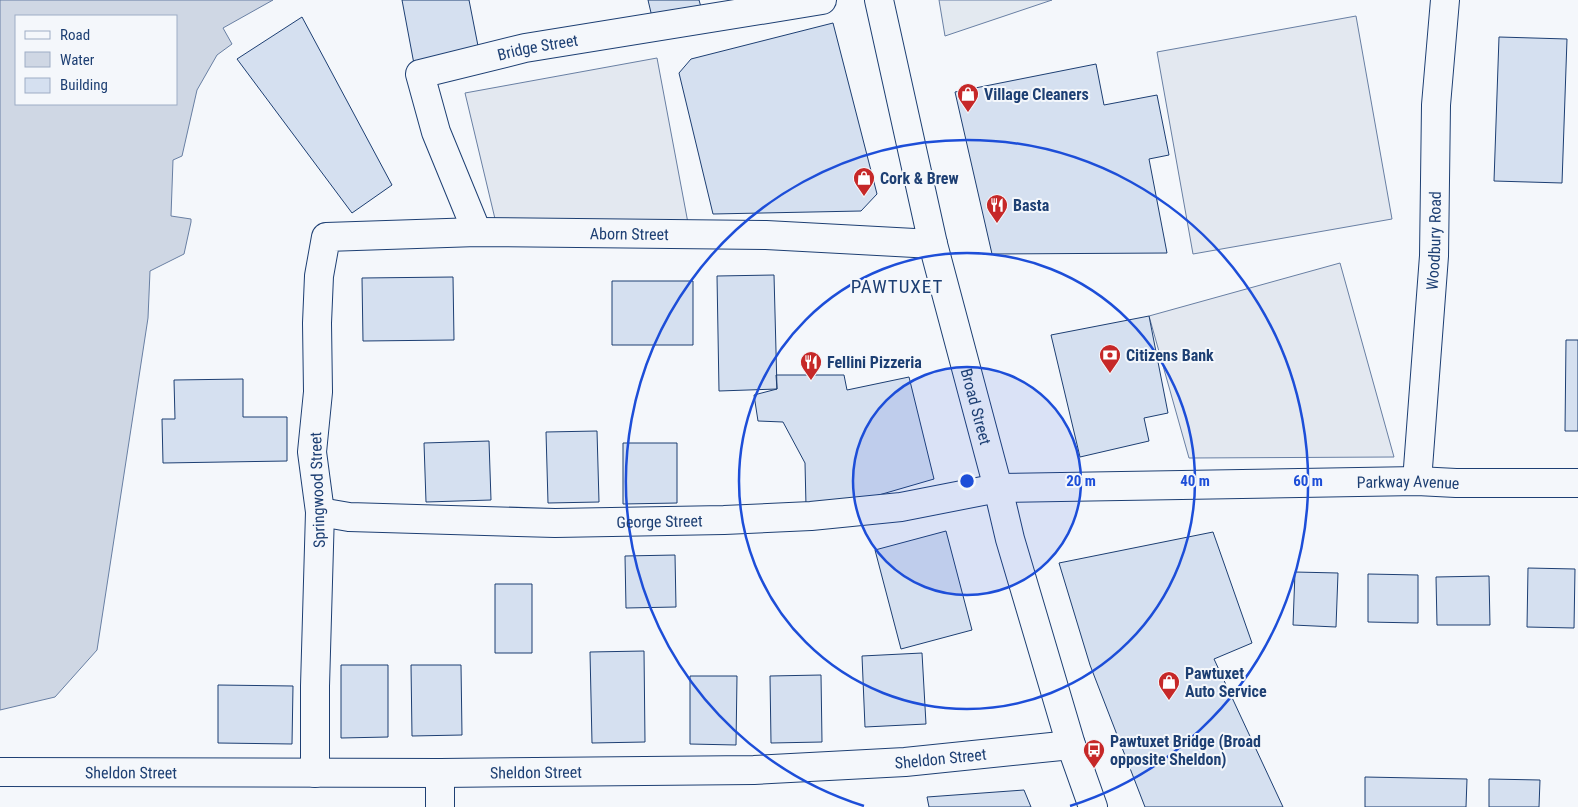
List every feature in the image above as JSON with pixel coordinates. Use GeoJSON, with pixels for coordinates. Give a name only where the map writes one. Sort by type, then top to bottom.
{"type":"FeatureCollection","features":[{"type":"Feature","properties":{"kind":"street","name":"Bridge Street"},"geometry":{"type":"LineString","coordinates":[[477,232],[436,132],[420,74],[524,48],[822,0]]}},
{"type":"Feature","properties":{"kind":"street","name":"Broad Street"},"geometry":{"type":"LineString","coordinates":[[880,0],[932,244],[1010,539],[1071,745],[1093,807]]}},
{"type":"Feature","properties":{"kind":"street","name":"Woodbury Road"},"geometry":{"type":"LineString","coordinates":[[1416,481],[1434,256],[1436,105],[1445,0]]}},
{"type":"Feature","properties":{"kind":"street","name":"Aborn Street"},"geometry":{"type":"LineString","coordinates":[[326,237],[477,232],[766,234],[932,244]]}},
{"type":"Feature","properties":{"kind":"street","name":"Springwood Street"},"geometry":{"type":"LineString","coordinates":[[315,773],[315,686],[320,512],[312,452],[318,392],[317,323],[319,276],[326,237]]}},
{"type":"Feature","properties":{"kind":"street","name":"Parkway Avenue"},"geometry":{"type":"LineString","coordinates":[[998,488],[1416,481],[1456,483],[1578,483]]}},
{"type":"Feature","properties":{"kind":"street","name":"George Street"},"geometry":{"type":"LineString","coordinates":[[320,512],[349,517],[555,523],[724,520],[811,516],[901,507],[998,488]]}},
{"type":"Feature","properties":{"kind":"street","name":"Sheldon Street"},"geometry":{"type":"LineString","coordinates":[[0,772],[440,773],[754,770],[905,762],[1071,745]]}},
{"type":"Feature","properties":{"kind":"street"},"geometry":{"type":"LineString","coordinates":[[440,773],[440,807]]}},
{"type":"Feature","properties":{"kind":"shaded area"},"geometry":{"type":"Polygon","coordinates":[[[939,0],[1052,0],[945,36],[939,0]]]}},
{"type":"Feature","properties":{"kind":"shaded area"},"geometry":{"type":"Polygon","coordinates":[[[1356,16],[1392,219],[1193,254],[1157,52],[1356,16]]]}},
{"type":"Feature","properties":{"kind":"shaded area"},"geometry":{"type":"Polygon","coordinates":[[[657,58],[688,223],[496,223],[465,93],[657,58]]]}},
{"type":"Feature","properties":{"kind":"shaded area"},"geometry":{"type":"Polygon","coordinates":[[[1340,263],[1394,457],[1189,458],[1149,316],[1340,263]]]}},
{"type":"Feature","properties":{"kind":"water"},"geometry":{"type":"Polygon","coordinates":[[[0,0],[273,0],[223,28],[232,44],[217,55],[197,90],[182,156],[173,160],[171,216],[191,219],[191,222],[184,254],[150,271],[148,318],[97,650],[55,697],[0,710],[0,0]]]}},
{"type":"Feature","properties":{"kind":"building"},"geometry":{"type":"Polygon","coordinates":[[[402,0],[469,0],[479,51],[414,64],[402,0]]]}},
{"type":"Feature","properties":{"kind":"building"},"geometry":{"type":"Polygon","coordinates":[[[648,0],[699,0],[701,7],[652,17],[648,0]]]}},
{"type":"Feature","properties":{"kind":"building"},"geometry":{"type":"Polygon","coordinates":[[[302,17],[392,185],[352,213],[237,59],[302,17]]]}},
{"type":"Feature","properties":{"kind":"building"},"geometry":{"type":"Polygon","coordinates":[[[833,23],[877,194],[861,211],[713,214],[679,73],[691,59],[833,23]]]}},
{"type":"Feature","properties":{"kind":"building"},"geometry":{"type":"Polygon","coordinates":[[[1499,37],[1567,39],[1562,183],[1494,181],[1499,37]]]}},
{"type":"Feature","properties":{"kind":"building"},"geometry":{"type":"Polygon","coordinates":[[[1096,64],[1104,105],[1157,95],[1169,155],[1149,159],[1167,253],[992,254],[955,92],[1096,64]]]}},
{"type":"Feature","properties":{"kind":"building"},"geometry":{"type":"Polygon","coordinates":[[[774,275],[777,389],[719,391],[717,276],[774,275]]]}},
{"type":"Feature","properties":{"kind":"building"},"geometry":{"type":"Polygon","coordinates":[[[453,277],[454,340],[363,341],[362,278],[453,277]]]}},
{"type":"Feature","properties":{"kind":"building"},"geometry":{"type":"Polygon","coordinates":[[[612,281],[693,281],[693,345],[612,345],[612,281]]]}},
{"type":"Feature","properties":{"kind":"building","name":"Citizens Bank"},"geometry":{"type":"Polygon","coordinates":[[[1149,316],[1168,413],[1144,418],[1149,441],[1080,457],[1051,335],[1149,316]]]}},
{"type":"Feature","properties":{"kind":"building"},"geometry":{"type":"Polygon","coordinates":[[[1566,340],[1578,340],[1578,431],[1565,431],[1566,340]]]}},
{"type":"Feature","properties":{"kind":"building"},"geometry":{"type":"Polygon","coordinates":[[[776,375],[844,375],[847,390],[909,377],[934,479],[841,506],[806,506],[805,463],[783,422],[758,421],[754,395],[777,389],[776,375]]]}},
{"type":"Feature","properties":{"kind":"building"},"geometry":{"type":"Polygon","coordinates":[[[243,379],[243,417],[287,417],[287,461],[163,463],[162,419],[175,419],[174,380],[243,379]]]}},
{"type":"Feature","properties":{"kind":"building"},"geometry":{"type":"Polygon","coordinates":[[[597,431],[599,502],[548,503],[546,432],[597,431]]]}},
{"type":"Feature","properties":{"kind":"building"},"geometry":{"type":"Polygon","coordinates":[[[489,441],[491,500],[426,502],[424,443],[489,441]]]}},
{"type":"Feature","properties":{"kind":"building"},"geometry":{"type":"Polygon","coordinates":[[[623,443],[677,443],[677,503],[623,504],[623,443]]]}},
{"type":"Feature","properties":{"kind":"building"},"geometry":{"type":"Polygon","coordinates":[[[946,531],[972,630],[901,649],[875,550],[946,531]]]}},
{"type":"Feature","properties":{"kind":"building","name":"Pawtuxet Auto Service"},"geometry":{"type":"Polygon","coordinates":[[[1213,532],[1252,643],[1214,659],[1283,807],[1145,807],[1090,665],[1059,563],[1213,532]]]}},
{"type":"Feature","properties":{"kind":"building"},"geometry":{"type":"Polygon","coordinates":[[[675,555],[676,607],[626,608],[625,556],[675,555]]]}},
{"type":"Feature","properties":{"kind":"building"},"geometry":{"type":"Polygon","coordinates":[[[1528,568],[1575,569],[1574,628],[1527,627],[1528,568]]]}},
{"type":"Feature","properties":{"kind":"building"},"geometry":{"type":"Polygon","coordinates":[[[1295,572],[1338,573],[1336,627],[1293,625],[1295,572]]]}},
{"type":"Feature","properties":{"kind":"building"},"geometry":{"type":"Polygon","coordinates":[[[1368,574],[1418,575],[1418,623],[1368,622],[1368,574]]]}},
{"type":"Feature","properties":{"kind":"building"},"geometry":{"type":"Polygon","coordinates":[[[1489,576],[1490,625],[1437,625],[1436,577],[1489,576]]]}},
{"type":"Feature","properties":{"kind":"building"},"geometry":{"type":"Polygon","coordinates":[[[495,584],[532,584],[532,653],[495,653],[495,584]]]}},
{"type":"Feature","properties":{"kind":"building"},"geometry":{"type":"Polygon","coordinates":[[[644,651],[645,742],[592,743],[590,652],[644,651]]]}},
{"type":"Feature","properties":{"kind":"building"},"geometry":{"type":"Polygon","coordinates":[[[922,653],[926,724],[865,727],[862,656],[922,653]]]}},
{"type":"Feature","properties":{"kind":"building"},"geometry":{"type":"Polygon","coordinates":[[[341,665],[388,665],[388,737],[341,738],[341,665]]]}},
{"type":"Feature","properties":{"kind":"building"},"geometry":{"type":"Polygon","coordinates":[[[411,665],[461,665],[462,735],[412,736],[411,665]]]}},
{"type":"Feature","properties":{"kind":"building"},"geometry":{"type":"Polygon","coordinates":[[[821,675],[822,742],[771,743],[770,676],[821,675]]]}},
{"type":"Feature","properties":{"kind":"building"},"geometry":{"type":"Polygon","coordinates":[[[690,676],[737,676],[736,745],[690,744],[690,676]]]}},
{"type":"Feature","properties":{"kind":"building"},"geometry":{"type":"Polygon","coordinates":[[[218,685],[293,686],[292,744],[218,743],[218,685]]]}},
{"type":"Feature","properties":{"kind":"building"},"geometry":{"type":"Polygon","coordinates":[[[1365,777],[1467,779],[1466,807],[1365,807],[1365,777]]]}},
{"type":"Feature","properties":{"kind":"building"},"geometry":{"type":"Polygon","coordinates":[[[1489,779],[1540,780],[1539,807],[1489,807],[1489,779]]]}},
{"type":"Feature","properties":{"kind":"building"},"geometry":{"type":"Polygon","coordinates":[[[1024,790],[1031,807],[929,807],[927,797],[1024,790]]]}},
{"type":"Feature","properties":{"kind":"place","name":"Village Cleaners"},"geometry":{"type":"Point","coordinates":[968,113]}},
{"type":"Feature","properties":{"kind":"place","name":"Cork & Brew"},"geometry":{"type":"Point","coordinates":[864,197]}},
{"type":"Feature","properties":{"kind":"place","name":"Basta"},"geometry":{"type":"Point","coordinates":[997,224]}},
{"type":"Feature","properties":{"kind":"place","name":"Citizens Bank"},"geometry":{"type":"Point","coordinates":[1110,374]}},
{"type":"Feature","properties":{"kind":"place","name":"Fellini Pizzeria"},"geometry":{"type":"Point","coordinates":[811,381]}},
{"type":"Feature","properties":{"kind":"place","name":"Pawtuxet Auto Service"},"geometry":{"type":"Point","coordinates":[1169,701]}},
{"type":"Feature","properties":{"kind":"place","name":"Pawtuxet Bridge (Broad opposite Sheldon)"},"geometry":{"type":"Point","coordinates":[1094,769]}},
{"type":"Feature","properties":{"kind":"district","name":"PAWTUXET"},"geometry":{"type":"Point","coordinates":[897,286]}}]}
